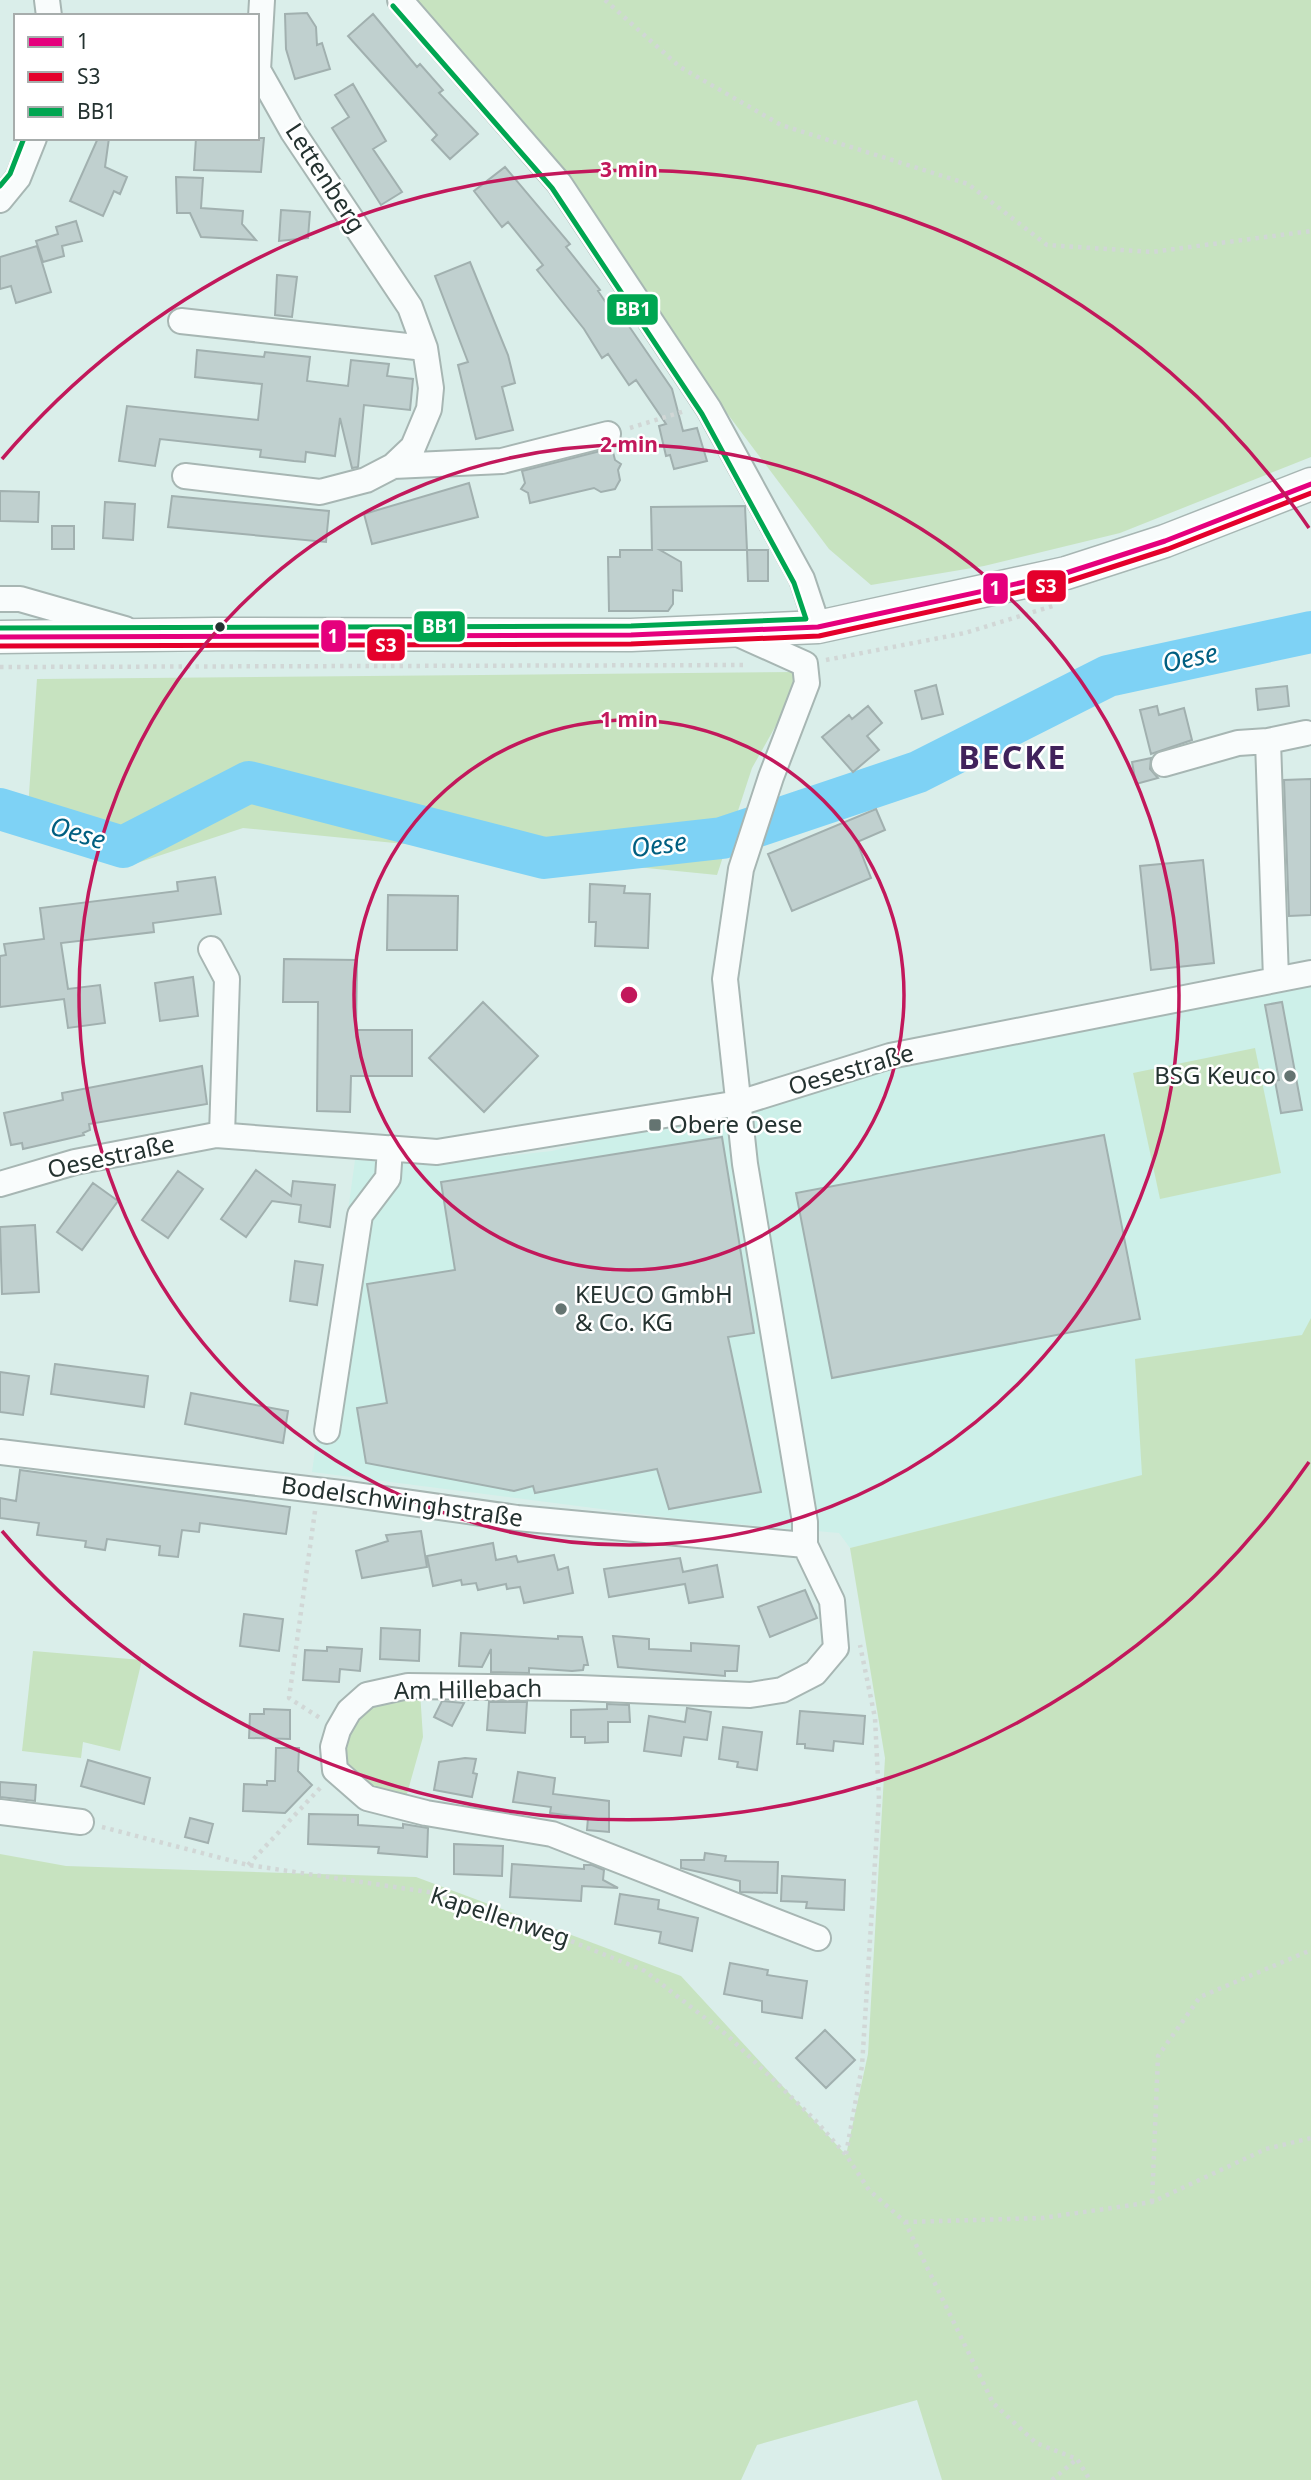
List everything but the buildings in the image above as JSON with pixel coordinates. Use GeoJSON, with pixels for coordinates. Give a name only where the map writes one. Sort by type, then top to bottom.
{"type":"FeatureCollection","features":[{"type":"Feature","properties":{"kind":"main road"},"geometry":{"type":"LineString","coordinates":[[0,637],[735,632],[818,627],[1066,573],[1165,541],[1311,484]]}},
{"type":"Feature","properties":{"kind":"street","name":"Lettenberg"},"geometry":{"type":"LineString","coordinates":[[259,52],[262,0]]}},
{"type":"Feature","properties":{"kind":"street"},"geometry":{"type":"LineString","coordinates":[[400,0],[559,183],[706,404],[802,579],[818,627]]}},
{"type":"Feature","properties":{"kind":"street","name":"Lettenberg"},"geometry":{"type":"LineString","coordinates":[[185,477],[320,492],[366,480],[393,466],[413,447],[429,409],[431,388],[425,348],[410,306],[293,132],[259,71]]}},
{"type":"Feature","properties":{"kind":"street"},"geometry":{"type":"LineString","coordinates":[[0,200],[18,178],[33,140]]}},
{"type":"Feature","properties":{"kind":"street"},"geometry":{"type":"LineString","coordinates":[[181,321],[425,348]]}},
{"type":"Feature","properties":{"kind":"street","name":"Lettenberg"},"geometry":{"type":"LineString","coordinates":[[393,466],[502,461],[608,434]]}},
{"type":"Feature","properties":{"kind":"street"},"geometry":{"type":"LineString","coordinates":[[0,599],[20,599],[147,635]]}},
{"type":"Feature","properties":{"kind":"street"},"geometry":{"type":"LineString","coordinates":[[735,632],[805,664],[807,682],[771,777],[741,869],[725,979],[745,1164],[805,1522],[805,1545]]}},
{"type":"Feature","properties":{"kind":"street"},"geometry":{"type":"LineString","coordinates":[[1164,764],[1238,743],[1268,741],[1306,733]]}},
{"type":"Feature","properties":{"kind":"street"},"geometry":{"type":"LineString","coordinates":[[1268,741],[1276,979]]}},
{"type":"Feature","properties":{"kind":"street"},"geometry":{"type":"LineString","coordinates":[[211,949],[227,979],[222,1136]]}},
{"type":"Feature","properties":{"kind":"street","name":"Oesestraße"},"geometry":{"type":"LineString","coordinates":[[0,1184],[75,1162],[222,1136],[438,1152],[739,1103],[890,1056],[1311,972]]}},
{"type":"Feature","properties":{"kind":"street"},"geometry":{"type":"LineString","coordinates":[[327,1431],[360,1215],[388,1178],[390,1148]]}},
{"type":"Feature","properties":{"kind":"street","name":"Bodelschwinghstraße"},"geometry":{"type":"LineString","coordinates":[[0,1452],[318,1490],[517,1518],[805,1545]]}},
{"type":"Feature","properties":{"kind":"street","name":"Am Hillebach"},"geometry":{"type":"LineString","coordinates":[[338,1730],[349,1711],[367,1695],[408,1686],[579,1688],[750,1695],[782,1690],[815,1673],[836,1648],[832,1601],[805,1545]]}},
{"type":"Feature","properties":{"kind":"street"},"geometry":{"type":"LineString","coordinates":[[338,1730],[333,1747],[335,1770],[368,1798],[426,1813],[552,1834],[818,1938]]}},
{"type":"Feature","properties":{"kind":"street"},"geometry":{"type":"LineString","coordinates":[[0,1812],[81,1822]]}},
{"type":"Feature","properties":{"kind":"path"},"geometry":{"type":"LineString","coordinates":[[605,0],[680,67],[781,125],[968,184],[1047,245],[1152,252],[1311,231]]}},
{"type":"Feature","properties":{"kind":"path"},"geometry":{"type":"LineString","coordinates":[[608,434],[706,404]]}},
{"type":"Feature","properties":{"kind":"path"},"geometry":{"type":"LineString","coordinates":[[0,667],[755,665]]}},
{"type":"Feature","properties":{"kind":"path"},"geometry":{"type":"LineString","coordinates":[[318,1490],[289,1698],[338,1730]]}},
{"type":"Feature","properties":{"kind":"path"},"geometry":{"type":"LineString","coordinates":[[846,2155],[862,2066],[879,1799],[875,1718],[858,1636]]}},
{"type":"Feature","properties":{"kind":"path"},"geometry":{"type":"LineString","coordinates":[[248,1865],[335,1770]]}},
{"type":"Feature","properties":{"kind":"path","name":"Kapellenweg"},"geometry":{"type":"LineString","coordinates":[[81,1822],[248,1865],[442,1894],[504,1914],[645,1971],[729,2036],[815,2120],[846,2155],[869,2190],[905,2222]]}},
{"type":"Feature","properties":{"kind":"path"},"geometry":{"type":"LineString","coordinates":[[1152,2202],[1158,2056],[1200,1997],[1311,1950]]}},
{"type":"Feature","properties":{"kind":"path"},"geometry":{"type":"LineString","coordinates":[[1090,2480],[1077,2459],[1036,2443],[993,2403],[905,2222],[1043,2218],[1152,2202],[1266,2149],[1311,2138]]}},
{"type":"Feature","properties":{"kind":"path"},"geometry":{"type":"LineString","coordinates":[[1052,2480],[1077,2459]]}},
{"type":"Feature","properties":{"kind":"shaded area"},"geometry":{"type":"Polygon","coordinates":[[[417,0],[1311,0],[1311,457],[1120,533],[984,566],[871,585],[829,549],[417,0]]]}},
{"type":"Feature","properties":{"kind":"shaded area"},"geometry":{"type":"Polygon","coordinates":[[[797,672],[797,688],[752,768],[717,875],[243,828],[137,863],[26,837],[37,679],[797,672]]]}},
{"type":"Feature","properties":{"kind":"shaded area","name":"KEUCO GmbH & Co. KG"},"geometry":{"type":"Polygon","coordinates":[[[1311,973],[1311,1333],[1143,1475],[850,1548],[839,1533],[671,1518],[312,1472],[355,1160],[441,1163],[552,1151],[739,1103],[1311,973]]]}},
{"type":"Feature","properties":{"kind":"shaded area"},"geometry":{"type":"Polygon","coordinates":[[[1255,1048],[1281,1173],[1160,1199],[1133,1073],[1255,1048]]]}},
{"type":"Feature","properties":{"kind":"shaded area"},"geometry":{"type":"Polygon","coordinates":[[[1311,1318],[1311,2480],[942,2480],[917,2400],[757,2445],[741,2480],[0,2480],[0,1854],[66,1866],[416,1877],[681,1976],[846,2155],[868,2054],[885,1758],[850,1548],[1142,1475],[1135,1359],[1302,1335],[1311,1318]]]}},
{"type":"Feature","properties":{"kind":"shaded area"},"geometry":{"type":"Polygon","coordinates":[[[33,1651],[142,1660],[120,1751],[83,1742],[81,1758],[22,1751],[33,1651]]]}},
{"type":"Feature","properties":{"kind":"shaded area"},"geometry":{"type":"Polygon","coordinates":[[[420,1692],[423,1737],[405,1801],[374,1795],[341,1769],[352,1717],[368,1703],[420,1692]]]}},
{"type":"Feature","properties":{"kind":"waterway","name":"Oese"},"geometry":{"type":"LineString","coordinates":[[0,809],[123,847],[249,782],[544,858],[722,838],[918,772],[1108,676],[1311,632]]}},
{"type":"Feature","properties":{"kind":"transit line","name":"BB1"},"geometry":{"type":"LineString","coordinates":[[0,628],[631,626],[806,619],[794,583],[702,414],[552,188],[393,6]]}},
{"type":"Feature","properties":{"kind":"transit line","name":"BB1"},"geometry":{"type":"LineString","coordinates":[[0,186],[10,174],[23,140]]}},
{"type":"Feature","properties":{"kind":"transit line","name":"1"},"geometry":{"type":"LineString","coordinates":[[0,637],[631,635],[818,627],[1066,573],[1165,541],[1311,484]]}},
{"type":"Feature","properties":{"kind":"transit line","name":"S3"},"geometry":{"type":"LineString","coordinates":[[0,646],[631,644],[819,636],[1069,581],[1168,549],[1311,493]]}},
{"type":"Feature","properties":{"kind":"place","name":"BSG Keuco"},"geometry":{"type":"Point","coordinates":[1290,1076]}},
{"type":"Feature","properties":{"kind":"place","name":"Obere Oese"},"geometry":{"type":"Point","coordinates":[655,1125]}},
{"type":"Feature","properties":{"kind":"place","name":"KEUCO GmbH & Co. KG"},"geometry":{"type":"Point","coordinates":[561,1309]}},
{"type":"Feature","properties":{"kind":"district","name":"BECKE"},"geometry":{"type":"Point","coordinates":[1013,758]}}]}
